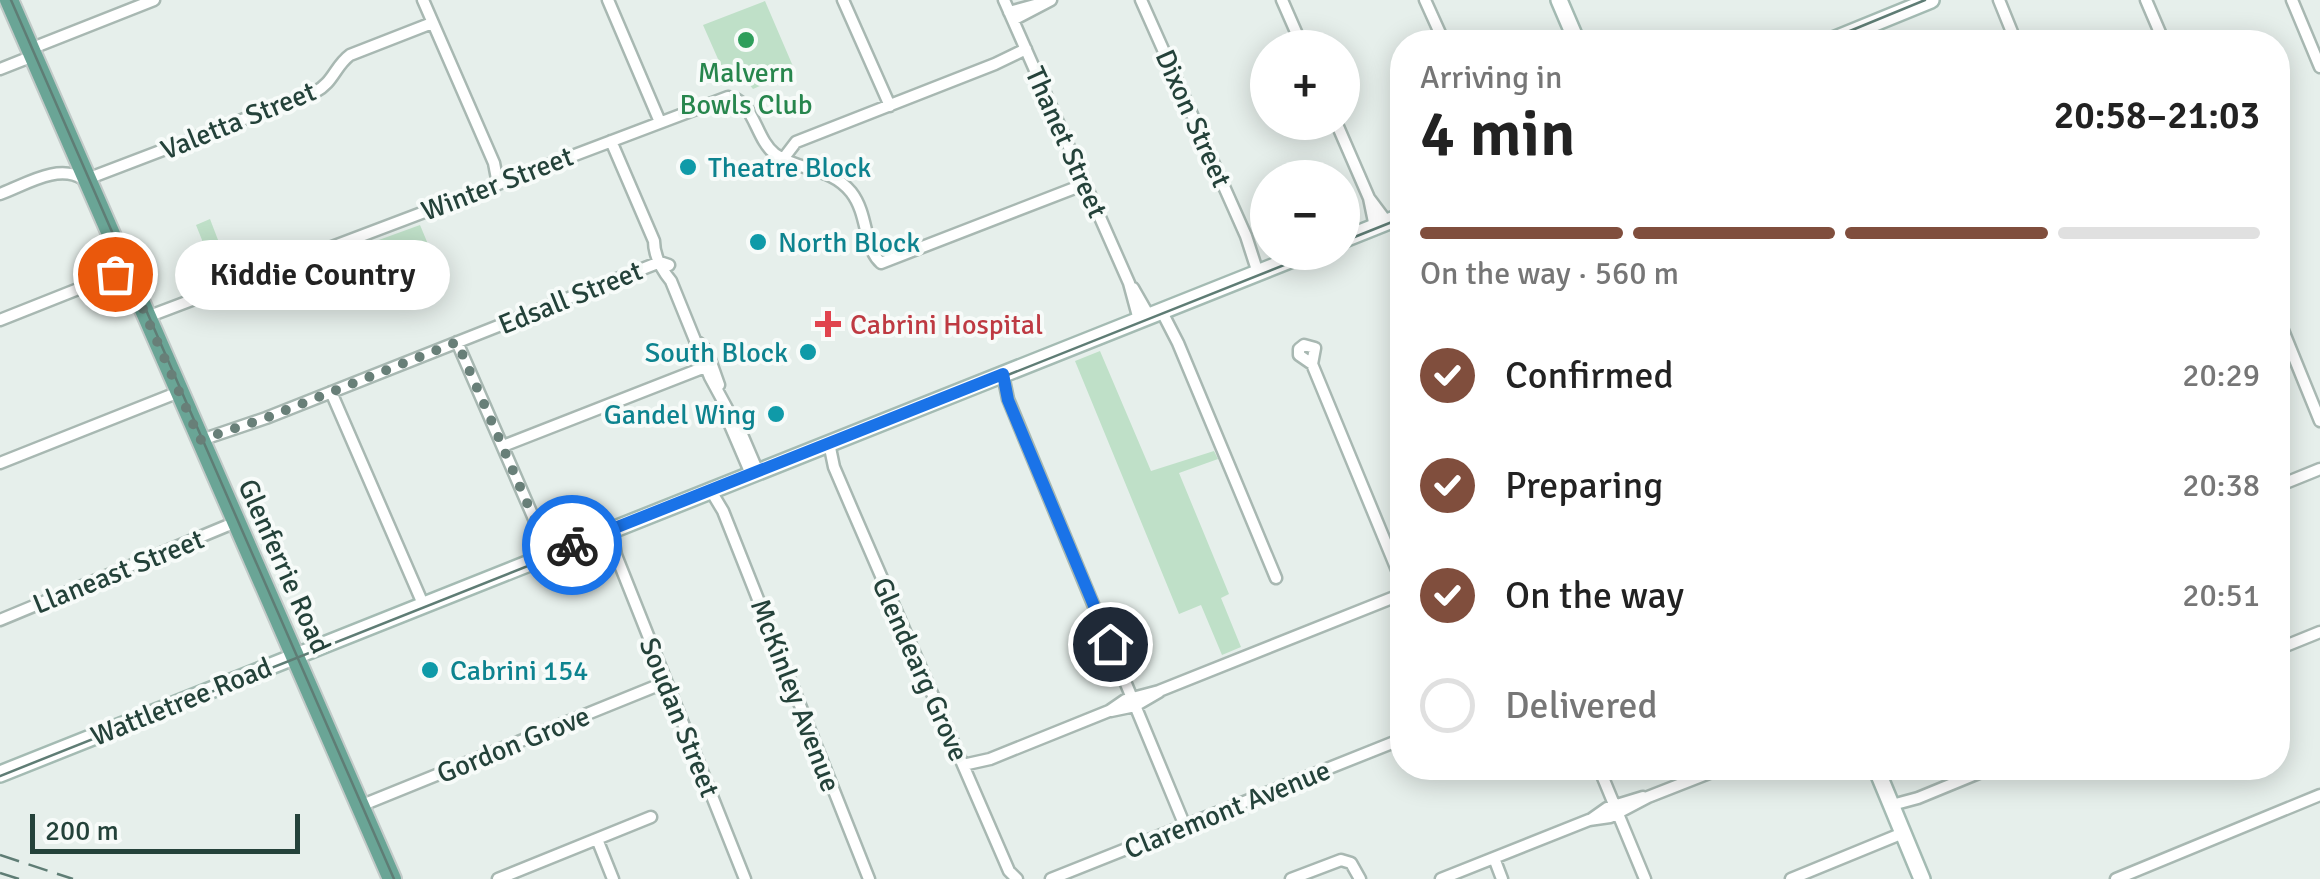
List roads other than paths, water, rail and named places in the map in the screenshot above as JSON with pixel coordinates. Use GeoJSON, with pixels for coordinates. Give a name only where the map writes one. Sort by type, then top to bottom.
{"type":"FeatureCollection","features":[{"type":"Feature","properties":{"kind":"main road","name":"Glenferrie Road"},"geometry":{"type":"LineString","coordinates":[[8,0],[392,879]]}},
{"type":"Feature","properties":{"kind":"main road"},"geometry":{"type":"LineString","coordinates":[[1559,0],[1572,30]]}},
{"type":"Feature","properties":{"kind":"main road"},"geometry":{"type":"LineString","coordinates":[[1871,30],[1914,3],[1931,0]]}},
{"type":"Feature","properties":{"kind":"main road"},"geometry":{"type":"LineString","coordinates":[[1360,233],[1390,221]]}},
{"type":"Feature","properties":{"kind":"main road","name":"Wattletree Road"},"geometry":{"type":"LineString","coordinates":[[0,774],[1266,270]]}},
{"type":"Feature","properties":{"kind":"main road"},"geometry":{"type":"LineString","coordinates":[[1881,780],[1922,879]]}},
{"type":"Feature","properties":{"kind":"street"},"geometry":{"type":"LineString","coordinates":[[0,69],[154,0]]}},
{"type":"Feature","properties":{"kind":"street"},"geometry":{"type":"LineString","coordinates":[[423,0],[502,182]]}},
{"type":"Feature","properties":{"kind":"street"},"geometry":{"type":"LineString","coordinates":[[608,0],[660,122]]}},
{"type":"Feature","properties":{"kind":"street"},"geometry":{"type":"LineString","coordinates":[[844,0],[890,106]]}},
{"type":"Feature","properties":{"kind":"street","name":"Dixon Street"},"geometry":{"type":"LineString","coordinates":[[1141,0],[1261,272]]}},
{"type":"Feature","properties":{"kind":"street"},"geometry":{"type":"LineString","coordinates":[[1282,0],[1295,30]]}},
{"type":"Feature","properties":{"kind":"street"},"geometry":{"type":"LineString","coordinates":[[1425,0],[1439,30]]}},
{"type":"Feature","properties":{"kind":"street"},"geometry":{"type":"LineString","coordinates":[[1999,0],[2011,30]]}},
{"type":"Feature","properties":{"kind":"street"},"geometry":{"type":"LineString","coordinates":[[2146,0],[2159,30]]}},
{"type":"Feature","properties":{"kind":"street"},"geometry":{"type":"LineString","coordinates":[[2292,0],[2320,67]]}},
{"type":"Feature","properties":{"kind":"street"},"geometry":{"type":"LineString","coordinates":[[1009,11],[1049,1]]}},
{"type":"Feature","properties":{"kind":"street","name":"Thanet Street"},"geometry":{"type":"LineString","coordinates":[[1009,11],[1129,283],[1178,343],[1276,578]]}},
{"type":"Feature","properties":{"kind":"street","name":"Valetta Street"},"geometry":{"type":"LineString","coordinates":[[89,184],[315,92],[330,82],[350,55],[432,22]]}},
{"type":"Feature","properties":{"kind":"street"},"geometry":{"type":"LineString","coordinates":[[1027,52],[793,144],[782,159],[829,173],[846,187],[863,212],[870,250],[876,260],[888,262],[1085,184]]}},
{"type":"Feature","properties":{"kind":"street","name":"Winter Street"},"geometry":{"type":"LineString","coordinates":[[147,318],[722,98],[736,98],[746,108],[762,141],[782,159]]}},
{"type":"Feature","properties":{"kind":"street"},"geometry":{"type":"LineString","coordinates":[[49,175],[67,159],[69,139]]}},
{"type":"Feature","properties":{"kind":"street"},"geometry":{"type":"LineString","coordinates":[[796,163],[807,139]]}},
{"type":"Feature","properties":{"kind":"street"},"geometry":{"type":"LineString","coordinates":[[1344,140],[1381,225]]}},
{"type":"Feature","properties":{"kind":"street"},"geometry":{"type":"LineString","coordinates":[[610,141],[672,280],[705,366],[734,416],[754,473]]}},
{"type":"Feature","properties":{"kind":"street"},"geometry":{"type":"LineString","coordinates":[[0,194],[49,175],[74,174],[89,184]]}},
{"type":"Feature","properties":{"kind":"street","name":"Edsall Street"},"geometry":{"type":"LineString","coordinates":[[200,440],[664,263]]}},
{"type":"Feature","properties":{"kind":"street"},"geometry":{"type":"LineString","coordinates":[[0,320],[126,270]]}},
{"type":"Feature","properties":{"kind":"street"},"geometry":{"type":"LineString","coordinates":[[457,342],[550,554]]}},
{"type":"Feature","properties":{"kind":"street"},"geometry":{"type":"LineString","coordinates":[[698,342],[707,351],[718,375],[719,390]]}},
{"type":"Feature","properties":{"kind":"street"},"geometry":{"type":"LineString","coordinates":[[2290,348],[2320,422]]}},
{"type":"Feature","properties":{"kind":"street"},"geometry":{"type":"LineString","coordinates":[[1312,364],[1390,553]]}},
{"type":"Feature","properties":{"kind":"street"},"geometry":{"type":"LineString","coordinates":[[503,446],[705,366]]}},
{"type":"Feature","properties":{"kind":"street"},"geometry":{"type":"LineString","coordinates":[[998,376],[1185,826]]}},
{"type":"Feature","properties":{"kind":"street"},"geometry":{"type":"LineString","coordinates":[[0,463],[179,392]]}},
{"type":"Feature","properties":{"kind":"street"},"geometry":{"type":"LineString","coordinates":[[331,392],[424,604]]}},
{"type":"Feature","properties":{"kind":"street","name":"Glendearg Grove"},"geometry":{"type":"LineString","coordinates":[[824,445],[1012,876]]}},
{"type":"Feature","properties":{"kind":"street"},"geometry":{"type":"LineString","coordinates":[[2290,481],[2320,468]]}},
{"type":"Feature","properties":{"kind":"street","name":"McKinley Avenue"},"geometry":{"type":"LineString","coordinates":[[715,489],[869,879]]}},
{"type":"Feature","properties":{"kind":"street","name":"Llaneast Street"},"geometry":{"type":"LineString","coordinates":[[0,620],[236,522]]}},
{"type":"Feature","properties":{"kind":"street","name":"Soudan Street"},"geometry":{"type":"LineString","coordinates":[[607,531],[745,879]]}},
{"type":"Feature","properties":{"kind":"street"},"geometry":{"type":"LineString","coordinates":[[965,769],[1390,599]]}},
{"type":"Feature","properties":{"kind":"street"},"geometry":{"type":"LineString","coordinates":[[2290,644],[2320,632]]}},
{"type":"Feature","properties":{"kind":"street","name":"Gordon Grove"},"geometry":{"type":"LineString","coordinates":[[360,806],[666,682]]}},
{"type":"Feature","properties":{"kind":"street","name":"Claremont Avenue"},"geometry":{"type":"LineString","coordinates":[[1051,879],[1390,744]]}},
{"type":"Feature","properties":{"kind":"street"},"geometry":{"type":"LineString","coordinates":[[1604,780],[1645,879]]}},
{"type":"Feature","properties":{"kind":"street"},"geometry":{"type":"LineString","coordinates":[[1441,879],[1691,780]]}},
{"type":"Feature","properties":{"kind":"street"},"geometry":{"type":"LineString","coordinates":[[1893,808],[1911,804],[1962,780]]}},
{"type":"Feature","properties":{"kind":"street"},"geometry":{"type":"LineString","coordinates":[[2116,879],[2320,795]]}},
{"type":"Feature","properties":{"kind":"street"},"geometry":{"type":"LineString","coordinates":[[498,879],[650,817]]}},
{"type":"Feature","properties":{"kind":"street"},"geometry":{"type":"LineString","coordinates":[[1791,879],[1904,833]]}},
{"type":"Feature","properties":{"kind":"street"},"geometry":{"type":"LineString","coordinates":[[597,839],[613,879]]}},
{"type":"Feature","properties":{"kind":"street"},"geometry":{"type":"LineString","coordinates":[[1494,858],[1502,879]]}},
{"type":"Feature","properties":{"kind":"street"},"geometry":{"type":"LineString","coordinates":[[1291,879],[1333,861],[1346,860],[1360,879]]}},
{"type":"Feature","properties":{"kind":"tram line"},"geometry":{"type":"LineString","coordinates":[[11,0],[394,879]]}},
{"type":"Feature","properties":{"kind":"tram line"},"geometry":{"type":"LineString","coordinates":[[1852,30],[1925,0]]}},
{"type":"Feature","properties":{"kind":"tram line"},"geometry":{"type":"LineString","coordinates":[[1360,235],[1390,223]]}},
{"type":"Feature","properties":{"kind":"tram line"},"geometry":{"type":"LineString","coordinates":[[0,776],[1272,270]]}},
{"type":"Feature","properties":{"kind":"railway"},"geometry":{"type":"LineString","coordinates":[[0,855],[73,879]]}},
{"type":"Feature","properties":{"kind":"railway"},"geometry":{"type":"LineString","coordinates":[[0,873],[19,879]]}},
{"type":"Feature","properties":{"kind":"place","name":"Malvern Bowls Club"},"geometry":{"type":"Point","coordinates":[746,40]}},
{"type":"Feature","properties":{"kind":"place","name":"Theatre Block"},"geometry":{"type":"Point","coordinates":[688,167]}},
{"type":"Feature","properties":{"kind":"place","name":"North Block"},"geometry":{"type":"Point","coordinates":[758,242]}},
{"type":"Feature","properties":{"kind":"place","name":"Kiddie Country"},"geometry":{"type":"Point","coordinates":[115,274]}},
{"type":"Feature","properties":{"kind":"place","name":"Cabrini Hospital"},"geometry":{"type":"Point","coordinates":[828,324]}},
{"type":"Feature","properties":{"kind":"place","name":"South Block"},"geometry":{"type":"Point","coordinates":[808,352]}},
{"type":"Feature","properties":{"kind":"place","name":"Gandel Wing"},"geometry":{"type":"Point","coordinates":[776,414]}},
{"type":"Feature","properties":{"kind":"place","name":"Cabrini 154"},"geometry":{"type":"Point","coordinates":[430,670]}}]}
